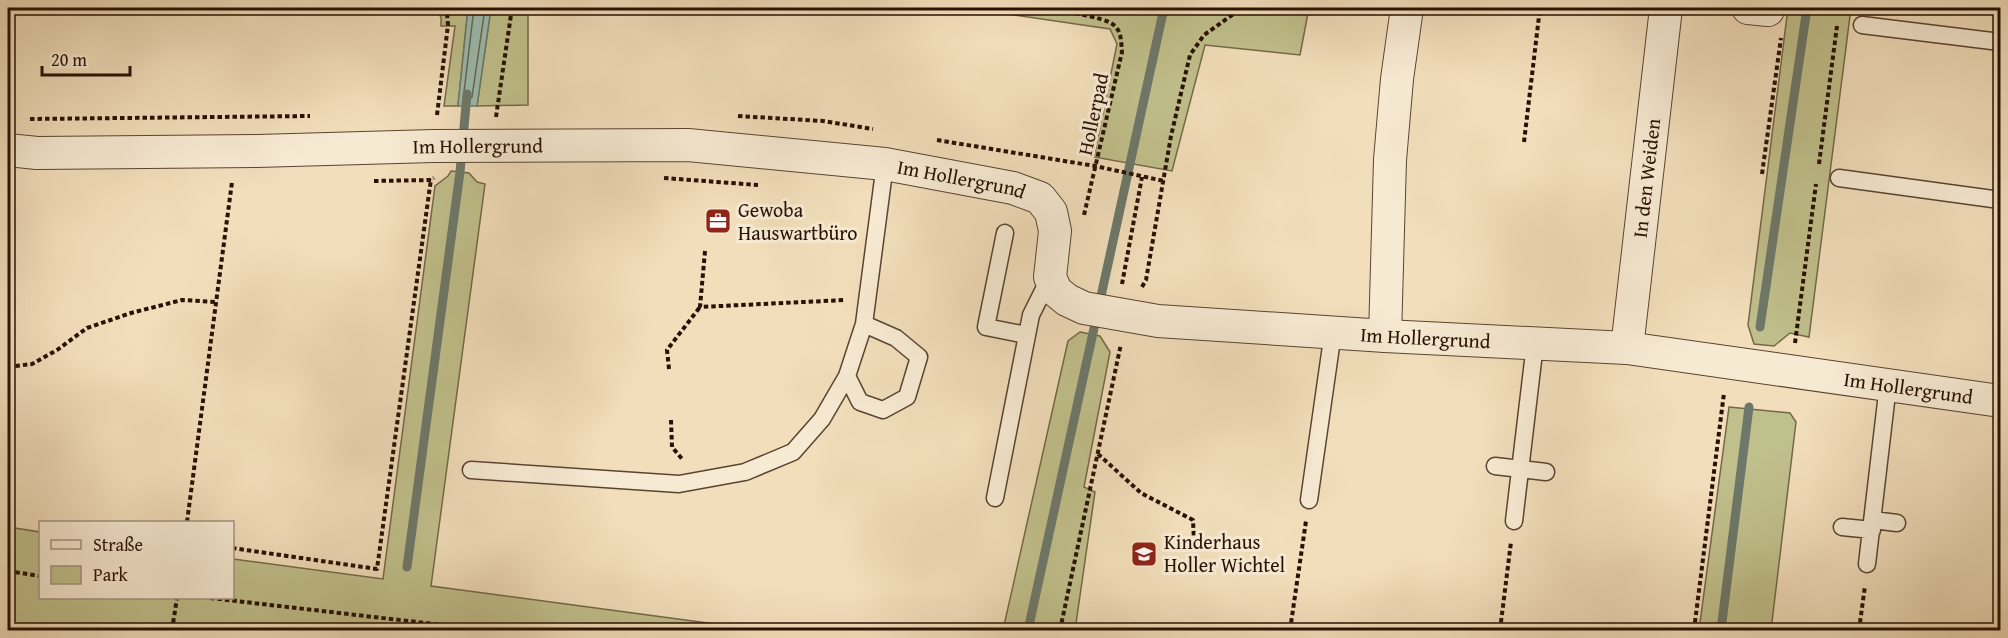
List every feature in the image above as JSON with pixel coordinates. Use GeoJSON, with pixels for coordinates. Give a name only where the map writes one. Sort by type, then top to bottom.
{"type":"FeatureCollection","features":[{"type":"Feature","properties":{"kind":"street"},"geometry":{"type":"LineString","coordinates":[[1384,336],[1390,160],[1396,79],[1407,8]]}},
{"type":"Feature","properties":{"kind":"street","name":"In den Weiden"},"geometry":{"type":"LineString","coordinates":[[1627,348],[1666,8]]}},
{"type":"Feature","properties":{"kind":"street","name":"Im Hollergrund"},"geometry":{"type":"LineString","coordinates":[[8,150],[37,153],[234,151],[439,136],[478,147],[688,145],[885,164],[1013,188],[1040,198],[1051,212],[1055,231],[1050,277],[1056,291],[1066,300],[1107,313],[1158,321],[1384,336],[1627,348],[2001,400]]}},
{"type":"Feature","properties":{"kind":"lane"},"geometry":{"type":"LineString","coordinates":[[1862,25],[2001,42]]}},
{"type":"Feature","properties":{"kind":"lane"},"geometry":{"type":"LineString","coordinates":[[471,470],[679,484],[745,472],[793,452],[822,419],[847,375],[864,324],[885,164]]}},
{"type":"Feature","properties":{"kind":"lane"},"geometry":{"type":"LineString","coordinates":[[1839,178],[2001,200]]}},
{"type":"Feature","properties":{"kind":"lane"},"geometry":{"type":"LineString","coordinates":[[1005,233],[986,327],[1026,335]]}},
{"type":"Feature","properties":{"kind":"lane"},"geometry":{"type":"LineString","coordinates":[[995,498],[1026,335],[1031,315],[1050,277]]}},
{"type":"Feature","properties":{"kind":"lane"},"geometry":{"type":"LineString","coordinates":[[847,375],[860,402],[883,410],[907,397],[919,357],[896,338],[864,324]]}},
{"type":"Feature","properties":{"kind":"lane"},"geometry":{"type":"LineString","coordinates":[[1309,500],[1333,332]]}},
{"type":"Feature","properties":{"kind":"lane"},"geometry":{"type":"LineString","coordinates":[[1514,521],[1535,344]]}},
{"type":"Feature","properties":{"kind":"lane"},"geometry":{"type":"LineString","coordinates":[[1867,564],[1888,385]]}},
{"type":"Feature","properties":{"kind":"lane"},"geometry":{"type":"LineString","coordinates":[[1495,466],[1546,472]]}},
{"type":"Feature","properties":{"kind":"lane"},"geometry":{"type":"LineString","coordinates":[[1842,526],[1897,523]]}},
{"type":"Feature","properties":{"kind":"path"},"geometry":{"type":"LineString","coordinates":[[234,548],[377,569],[429,192],[439,136],[448,25],[447,13],[442,8]]}},
{"type":"Feature","properties":{"kind":"path"},"geometry":{"type":"LineString","coordinates":[[496,112],[512,8]]}},
{"type":"Feature","properties":{"kind":"path","name":"Hollerpad"},"geometry":{"type":"LineString","coordinates":[[1038,8],[1086,16],[1113,24],[1120,33],[1122,52],[1095,166],[1164,181]]}},
{"type":"Feature","properties":{"kind":"path"},"geometry":{"type":"LineString","coordinates":[[1060,630],[1098,454],[1107,313],[1146,280],[1171,136],[1190,55],[1204,35],[1242,8]]}},
{"type":"Feature","properties":{"kind":"path"},"geometry":{"type":"LineString","coordinates":[[1524,142],[1540,8]]}},
{"type":"Feature","properties":{"kind":"path"},"geometry":{"type":"LineString","coordinates":[[1758,9],[1782,24],[1762,174]]}},
{"type":"Feature","properties":{"kind":"path"},"geometry":{"type":"LineString","coordinates":[[1818,172],[1838,19]]}},
{"type":"Feature","properties":{"kind":"path"},"geometry":{"type":"LineString","coordinates":[[430,114],[439,136]]}},
{"type":"Feature","properties":{"kind":"path"},"geometry":{"type":"LineString","coordinates":[[27,119],[319,116]]}},
{"type":"Feature","properties":{"kind":"path"},"geometry":{"type":"LineString","coordinates":[[187,521],[232,183],[234,151]]}},
{"type":"Feature","properties":{"kind":"path"},"geometry":{"type":"LineString","coordinates":[[1019,153],[1095,166]]}},
{"type":"Feature","properties":{"kind":"path"},"geometry":{"type":"LineString","coordinates":[[1122,280],[1141,176]]}},
{"type":"Feature","properties":{"kind":"path"},"geometry":{"type":"LineString","coordinates":[[657,178],[763,186]]}},
{"type":"Feature","properties":{"kind":"path"},"geometry":{"type":"LineString","coordinates":[[1791,371],[1816,184]]}},
{"type":"Feature","properties":{"kind":"path"},"geometry":{"type":"LineString","coordinates":[[669,369],[667,350],[700,307],[705,251]]}},
{"type":"Feature","properties":{"kind":"path"},"geometry":{"type":"LineString","coordinates":[[8,366],[32,364],[87,328],[131,313],[182,300],[216,302]]}},
{"type":"Feature","properties":{"kind":"path"},"geometry":{"type":"LineString","coordinates":[[700,307],[831,300],[867,301]]}},
{"type":"Feature","properties":{"kind":"path"},"geometry":{"type":"LineString","coordinates":[[1694,630],[1728,363]]}},
{"type":"Feature","properties":{"kind":"path"},"geometry":{"type":"LineString","coordinates":[[670,420],[672,447],[689,467],[693,481]]}},
{"type":"Feature","properties":{"kind":"path"},"geometry":{"type":"LineString","coordinates":[[1098,454],[1142,493],[1193,520],[1194,541]]}},
{"type":"Feature","properties":{"kind":"path"},"geometry":{"type":"LineString","coordinates":[[1290,630],[1309,500]]}},
{"type":"Feature","properties":{"kind":"path"},"geometry":{"type":"LineString","coordinates":[[1500,630],[1514,521]]}},
{"type":"Feature","properties":{"kind":"path"},"geometry":{"type":"LineString","coordinates":[[1859,630],[1867,564]]}},
{"type":"Feature","properties":{"kind":"path"},"geometry":{"type":"LineString","coordinates":[[8,571],[39,576]]}},
{"type":"Feature","properties":{"kind":"path"},"geometry":{"type":"LineString","coordinates":[[172,630],[177,599]]}},
{"type":"Feature","properties":{"kind":"path"},"geometry":{"type":"LineString","coordinates":[[227,599],[486,630]]}},
{"type":"Feature","properties":{"kind":"green space"},"geometry":{"type":"Polygon","coordinates":[[[329,8],[468,8],[458,106],[444,106],[455,26],[441,26],[441,17],[437,12],[329,8]]]}},
{"type":"Feature","properties":{"kind":"green space"},"geometry":{"type":"Polygon","coordinates":[[[491,8],[528,8],[528,105],[477,106],[491,8]]]}},
{"type":"Feature","properties":{"kind":"green space"},"geometry":{"type":"Polygon","coordinates":[[[966,8],[1167,8],[1170,10],[1176,8],[1309,8],[1300,55],[1205,45],[1172,171],[1094,157],[1117,44],[1110,29],[966,8]]]}},
{"type":"Feature","properties":{"kind":"green space"},"geometry":{"type":"Polygon","coordinates":[[[1788,8],[1851,8],[1809,337],[1790,333],[1774,346],[1754,344],[1748,325],[1788,8]]]}},
{"type":"Feature","properties":{"kind":"green space"},"geometry":{"type":"Polygon","coordinates":[[[451,171],[469,173],[477,182],[485,184],[431,586],[760,630],[8,630],[8,527],[39,532],[39,599],[234,599],[234,559],[383,579],[435,186],[451,171]]]}},
{"type":"Feature","properties":{"kind":"green space"},"geometry":{"type":"Polygon","coordinates":[[[1080,332],[1100,336],[1110,352],[1084,487],[1095,492],[1075,630],[1003,630],[1068,341],[1080,332]]]}},
{"type":"Feature","properties":{"kind":"green space"},"geometry":{"type":"Polygon","coordinates":[[[1729,407],[1790,413],[1796,422],[1771,630],[1699,630],[1729,407]]]}},
{"type":"Feature","properties":{"kind":"water"},"geometry":{"type":"Polygon","coordinates":[[[468,8],[491,8],[477,106],[458,106],[468,8]]]}},
{"type":"Feature","properties":{"kind":"waterway"},"geometry":{"type":"LineString","coordinates":[[1028,630],[1164,8]]}},
{"type":"Feature","properties":{"kind":"waterway"},"geometry":{"type":"LineString","coordinates":[[1760,327],[1807,8]]}},
{"type":"Feature","properties":{"kind":"waterway"},"geometry":{"type":"LineString","coordinates":[[407,567],[460,172],[467,94]]}},
{"type":"Feature","properties":{"kind":"waterway"},"geometry":{"type":"LineString","coordinates":[[1721,630],[1749,407]]}},
{"type":"Feature","properties":{"kind":"place","name":"Gewoba Hauswartbüro"},"geometry":{"type":"Point","coordinates":[718,221]}},
{"type":"Feature","properties":{"kind":"place","name":"Kinderhaus Holler Wichtel"},"geometry":{"type":"Point","coordinates":[1144,554]}}]}
